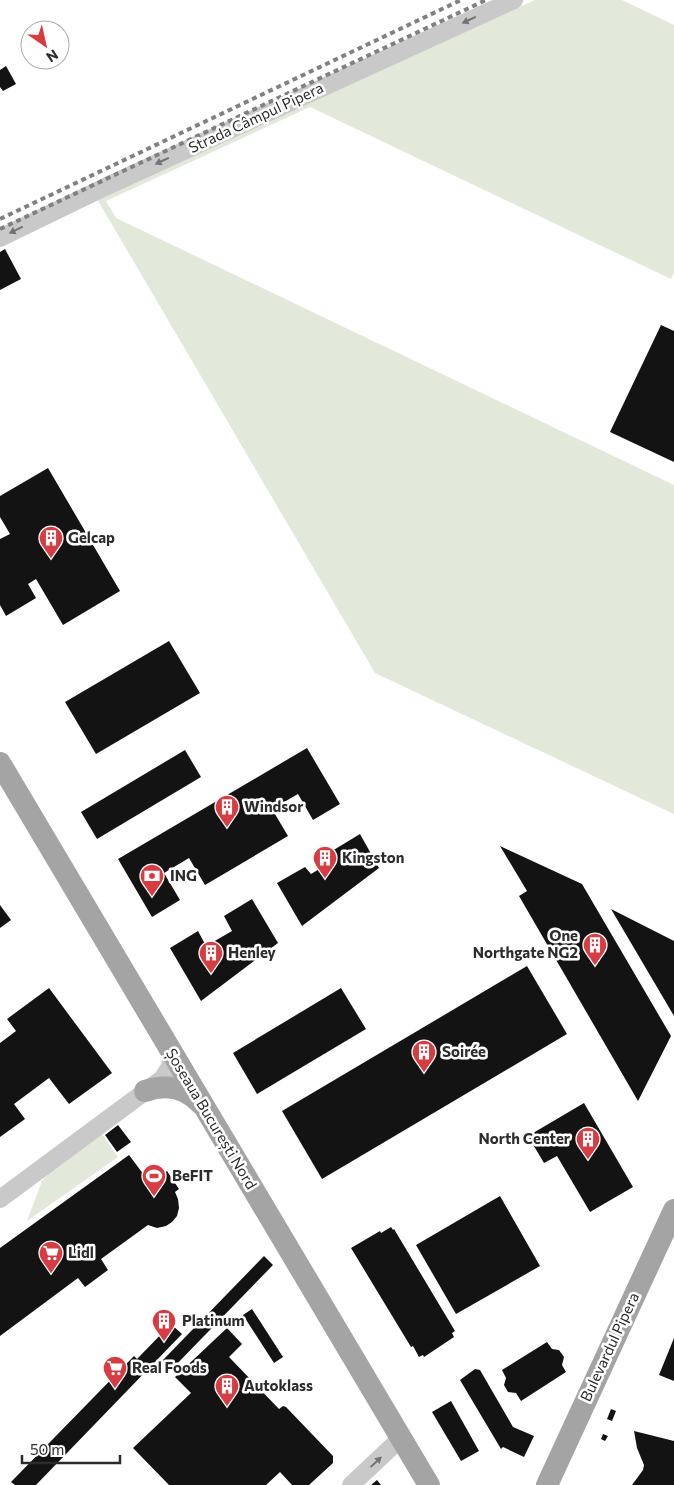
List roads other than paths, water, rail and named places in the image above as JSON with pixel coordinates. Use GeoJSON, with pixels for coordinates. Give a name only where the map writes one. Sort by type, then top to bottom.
{"type":"FeatureCollection","features":[{"type":"Feature","properties":{"kind":"main road","name":"Șoseaua București Nord"},"geometry":{"type":"LineString","coordinates":[[3,774],[160,1032],[171,1060],[206,1109],[426,1482]]}},
{"type":"Feature","properties":{"kind":"main road"},"geometry":{"type":"LineString","coordinates":[[171,1060],[178,1089],[194,1119],[245,1202],[262,1224],[280,1235]]}},
{"type":"Feature","properties":{"kind":"main road"},"geometry":{"type":"LineString","coordinates":[[145,1092],[162,1086],[178,1089],[197,1100],[206,1109]]}},
{"type":"Feature","properties":{"kind":"main road","name":"Bulevardul Pipera"},"geometry":{"type":"LineString","coordinates":[[546,1485],[674,1210]]}},
{"type":"Feature","properties":{"kind":"main road","name":"Bulevardul Pipera"},"geometry":{"type":"LineString","coordinates":[[560,1485],[674,1247]]}},
{"type":"Feature","properties":{"kind":"street","name":"Strada Câmpul Pipera"},"geometry":{"type":"LineString","coordinates":[[0,238],[105,187],[514,0]]}},
{"type":"Feature","properties":{"kind":"street"},"geometry":{"type":"LineString","coordinates":[[0,1199],[162,1079],[171,1060]]}},
{"type":"Feature","properties":{"kind":"street"},"geometry":{"type":"LineString","coordinates":[[351,1485],[400,1438]]}},
{"type":"Feature","properties":{"kind":"railway"},"geometry":{"type":"LineString","coordinates":[[0,219],[461,0]]}},
{"type":"Feature","properties":{"kind":"railway"},"geometry":{"type":"LineString","coordinates":[[0,229],[486,0]]}},
{"type":"Feature","properties":{"kind":"place","name":"Gelcap"},"geometry":{"type":"Point","coordinates":[51,559]}},
{"type":"Feature","properties":{"kind":"place","name":"Windsor"},"geometry":{"type":"Point","coordinates":[227,828]}},
{"type":"Feature","properties":{"kind":"place","name":"Kingston"},"geometry":{"type":"Point","coordinates":[325,879]}},
{"type":"Feature","properties":{"kind":"place","name":"ING"},"geometry":{"type":"Point","coordinates":[152,897]}},
{"type":"Feature","properties":{"kind":"place","name":"One Northgate NG2"},"geometry":{"type":"Point","coordinates":[595,966]}},
{"type":"Feature","properties":{"kind":"place","name":"Henley"},"geometry":{"type":"Point","coordinates":[211,974]}},
{"type":"Feature","properties":{"kind":"place","name":"Soirée"},"geometry":{"type":"Point","coordinates":[424,1073]}},
{"type":"Feature","properties":{"kind":"place","name":"North Center"},"geometry":{"type":"Point","coordinates":[588,1160]}},
{"type":"Feature","properties":{"kind":"place","name":"BeFIT"},"geometry":{"type":"Point","coordinates":[154,1197]}},
{"type":"Feature","properties":{"kind":"place","name":"Lidl"},"geometry":{"type":"Point","coordinates":[51,1274]}},
{"type":"Feature","properties":{"kind":"place","name":"Platinum"},"geometry":{"type":"Point","coordinates":[164,1342]}},
{"type":"Feature","properties":{"kind":"place","name":"Real Foods"},"geometry":{"type":"Point","coordinates":[115,1389]}},
{"type":"Feature","properties":{"kind":"place","name":"Autoklass"},"geometry":{"type":"Point","coordinates":[227,1407]}}]}
